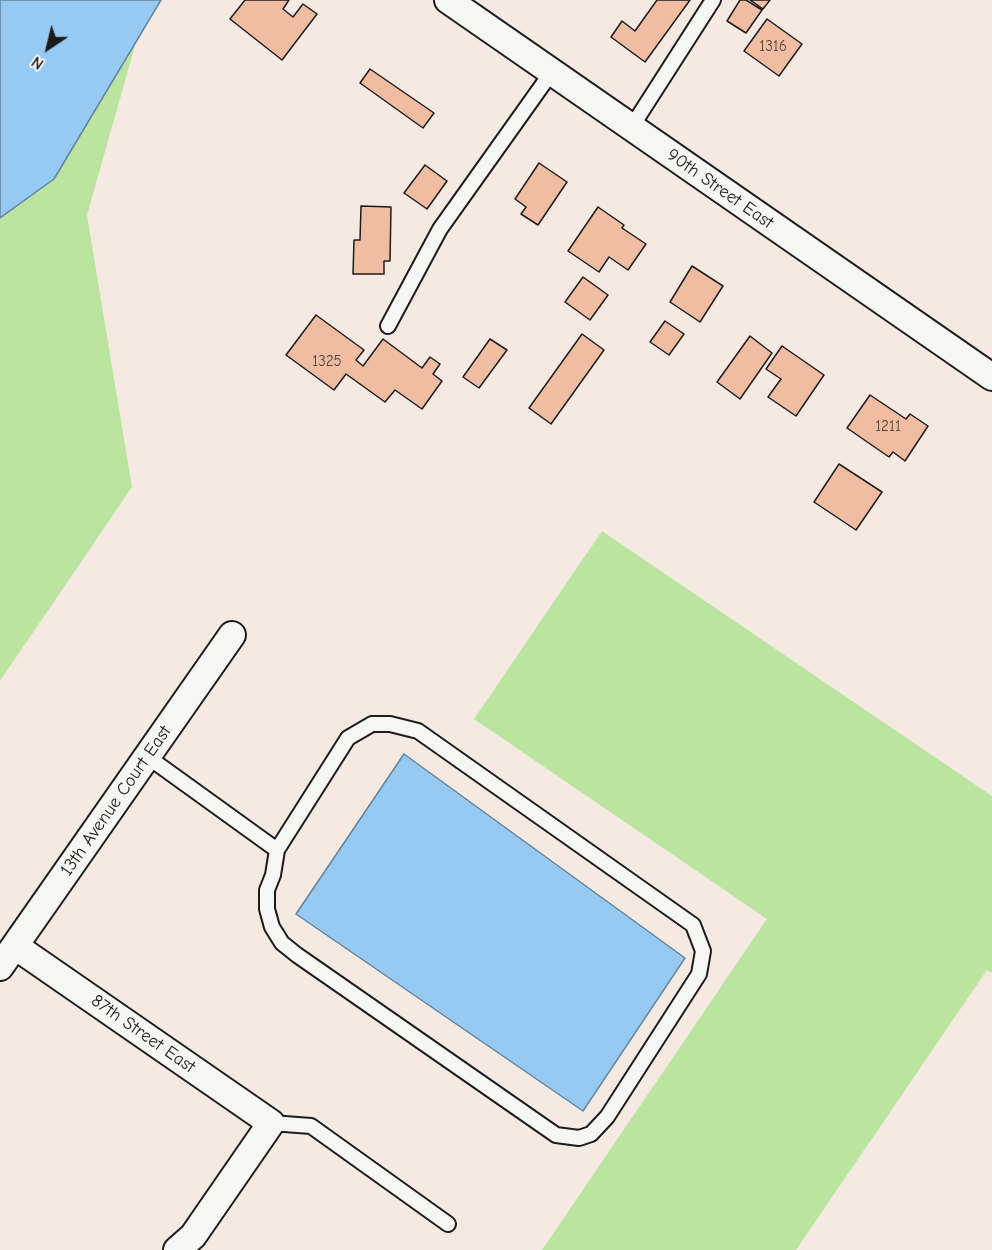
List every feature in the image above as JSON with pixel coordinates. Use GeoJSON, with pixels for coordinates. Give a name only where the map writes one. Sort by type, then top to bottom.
{"type":"FeatureCollection","features":[{"type":"Feature","properties":{"kind":"street","name":"90th Street East"},"geometry":{"type":"LineString","coordinates":[[448,0],[992,377]]}},
{"type":"Feature","properties":{"kind":"street","name":"13th Avenue Court East"},"geometry":{"type":"LineString","coordinates":[[0,967],[232,635]]}},
{"type":"Feature","properties":{"kind":"street","name":"87th Street East"},"geometry":{"type":"LineString","coordinates":[[15,946],[271,1123]]}},
{"type":"Feature","properties":{"kind":"street"},"geometry":{"type":"LineString","coordinates":[[177,1250],[193,1236],[271,1123]]}},
{"type":"Feature","properties":{"kind":"lane"},"geometry":{"type":"LineString","coordinates":[[631,128],[713,0]]}},
{"type":"Feature","properties":{"kind":"lane"},"geometry":{"type":"LineString","coordinates":[[388,326],[440,229],[551,73]]}},
{"type":"Feature","properties":{"kind":"lane"},"geometry":{"type":"LineString","coordinates":[[372,724],[404,726],[431,740],[683,917],[693,926],[703,951],[703,963],[699,974],[600,1127],[579,1138],[567,1138],[556,1135],[282,943],[272,927],[267,909],[267,891],[273,875],[277,850],[348,738],[372,724]]}},
{"type":"Feature","properties":{"kind":"lane"},"geometry":{"type":"LineString","coordinates":[[148,757],[277,850]]}},
{"type":"Feature","properties":{"kind":"lane"},"geometry":{"type":"LineString","coordinates":[[271,1123],[311,1126],[448,1224]]}},
{"type":"Feature","properties":{"kind":"green space"},"geometry":{"type":"Polygon","coordinates":[[[0,0],[148,0],[87,215],[132,487],[0,681],[0,0]]]}},
{"type":"Feature","properties":{"kind":"green space"},"geometry":{"type":"Polygon","coordinates":[[[602,531],[992,796],[992,973],[987,970],[796,1250],[542,1250],[767,919],[474,719],[602,531]]]}},
{"type":"Feature","properties":{"kind":"water"},"geometry":{"type":"Polygon","coordinates":[[[0,0],[161,0],[54,179],[0,218],[0,0]]]}},
{"type":"Feature","properties":{"kind":"water"},"geometry":{"type":"Polygon","coordinates":[[[404,754],[685,958],[583,1111],[296,914],[404,754]]]}},
{"type":"Feature","properties":{"kind":"building"},"geometry":{"type":"Polygon","coordinates":[[[245,0],[289,0],[283,9],[293,17],[303,4],[317,14],[282,60],[230,19],[245,0]]]}},
{"type":"Feature","properties":{"kind":"building"},"geometry":{"type":"Polygon","coordinates":[[[657,0],[690,0],[645,62],[611,37],[622,21],[635,31],[657,0]]]}},
{"type":"Feature","properties":{"kind":"building"},"geometry":{"type":"Polygon","coordinates":[[[740,0],[746,0],[762,10],[746,33],[727,21],[740,0]]]}},
{"type":"Feature","properties":{"kind":"building"},"geometry":{"type":"Polygon","coordinates":[[[750,0],[770,0],[763,9],[750,0]]]}},
{"type":"Feature","properties":{"kind":"building"},"geometry":{"type":"Polygon","coordinates":[[[767,19],[802,44],[779,76],[744,51],[767,19]]]}},
{"type":"Feature","properties":{"kind":"building"},"geometry":{"type":"Polygon","coordinates":[[[370,69],[434,113],[423,128],[360,83],[370,69]]]}},
{"type":"Feature","properties":{"kind":"building"},"geometry":{"type":"Polygon","coordinates":[[[539,163],[567,182],[538,225],[521,214],[526,207],[515,199],[539,163]]]}},
{"type":"Feature","properties":{"kind":"building"},"geometry":{"type":"Polygon","coordinates":[[[425,165],[447,181],[427,209],[404,193],[425,165]]]}},
{"type":"Feature","properties":{"kind":"building"},"geometry":{"type":"Polygon","coordinates":[[[361,206],[391,207],[390,261],[384,261],[384,274],[353,274],[354,240],[360,240],[361,206]]]}},
{"type":"Feature","properties":{"kind":"building"},"geometry":{"type":"Polygon","coordinates":[[[598,207],[624,225],[622,228],[646,244],[628,270],[609,257],[599,272],[568,251],[598,207]]]}},
{"type":"Feature","properties":{"kind":"building"},"geometry":{"type":"Polygon","coordinates":[[[692,266],[723,286],[700,322],[670,302],[692,266]]]}},
{"type":"Feature","properties":{"kind":"building"},"geometry":{"type":"Polygon","coordinates":[[[583,277],[608,295],[590,320],[565,302],[583,277]]]}},
{"type":"Feature","properties":{"kind":"building"},"geometry":{"type":"Polygon","coordinates":[[[316,315],[364,350],[356,360],[363,366],[383,339],[422,368],[430,357],[440,364],[433,374],[442,381],[422,409],[395,390],[385,402],[346,374],[334,390],[286,355],[316,315]]]}},
{"type":"Feature","properties":{"kind":"building"},"geometry":{"type":"Polygon","coordinates":[[[665,321],[684,334],[669,355],[650,342],[665,321]]]}},
{"type":"Feature","properties":{"kind":"building"},"geometry":{"type":"Polygon","coordinates":[[[582,334],[604,350],[551,424],[529,408],[582,334]]]}},
{"type":"Feature","properties":{"kind":"building"},"geometry":{"type":"Polygon","coordinates":[[[750,336],[772,353],[740,399],[717,382],[750,336]]]}},
{"type":"Feature","properties":{"kind":"building"},"geometry":{"type":"Polygon","coordinates":[[[490,339],[507,350],[479,388],[463,377],[490,339]]]}},
{"type":"Feature","properties":{"kind":"building"},"geometry":{"type":"Polygon","coordinates":[[[782,346],[824,375],[796,416],[768,397],[781,379],[766,369],[782,346]]]}},
{"type":"Feature","properties":{"kind":"building"},"geometry":{"type":"Polygon","coordinates":[[[870,395],[906,419],[910,414],[928,426],[905,461],[893,452],[889,457],[847,428],[870,395]]]}},
{"type":"Feature","properties":{"kind":"building"},"geometry":{"type":"Polygon","coordinates":[[[839,464],[882,492],[856,530],[814,502],[839,464]]]}}]}
